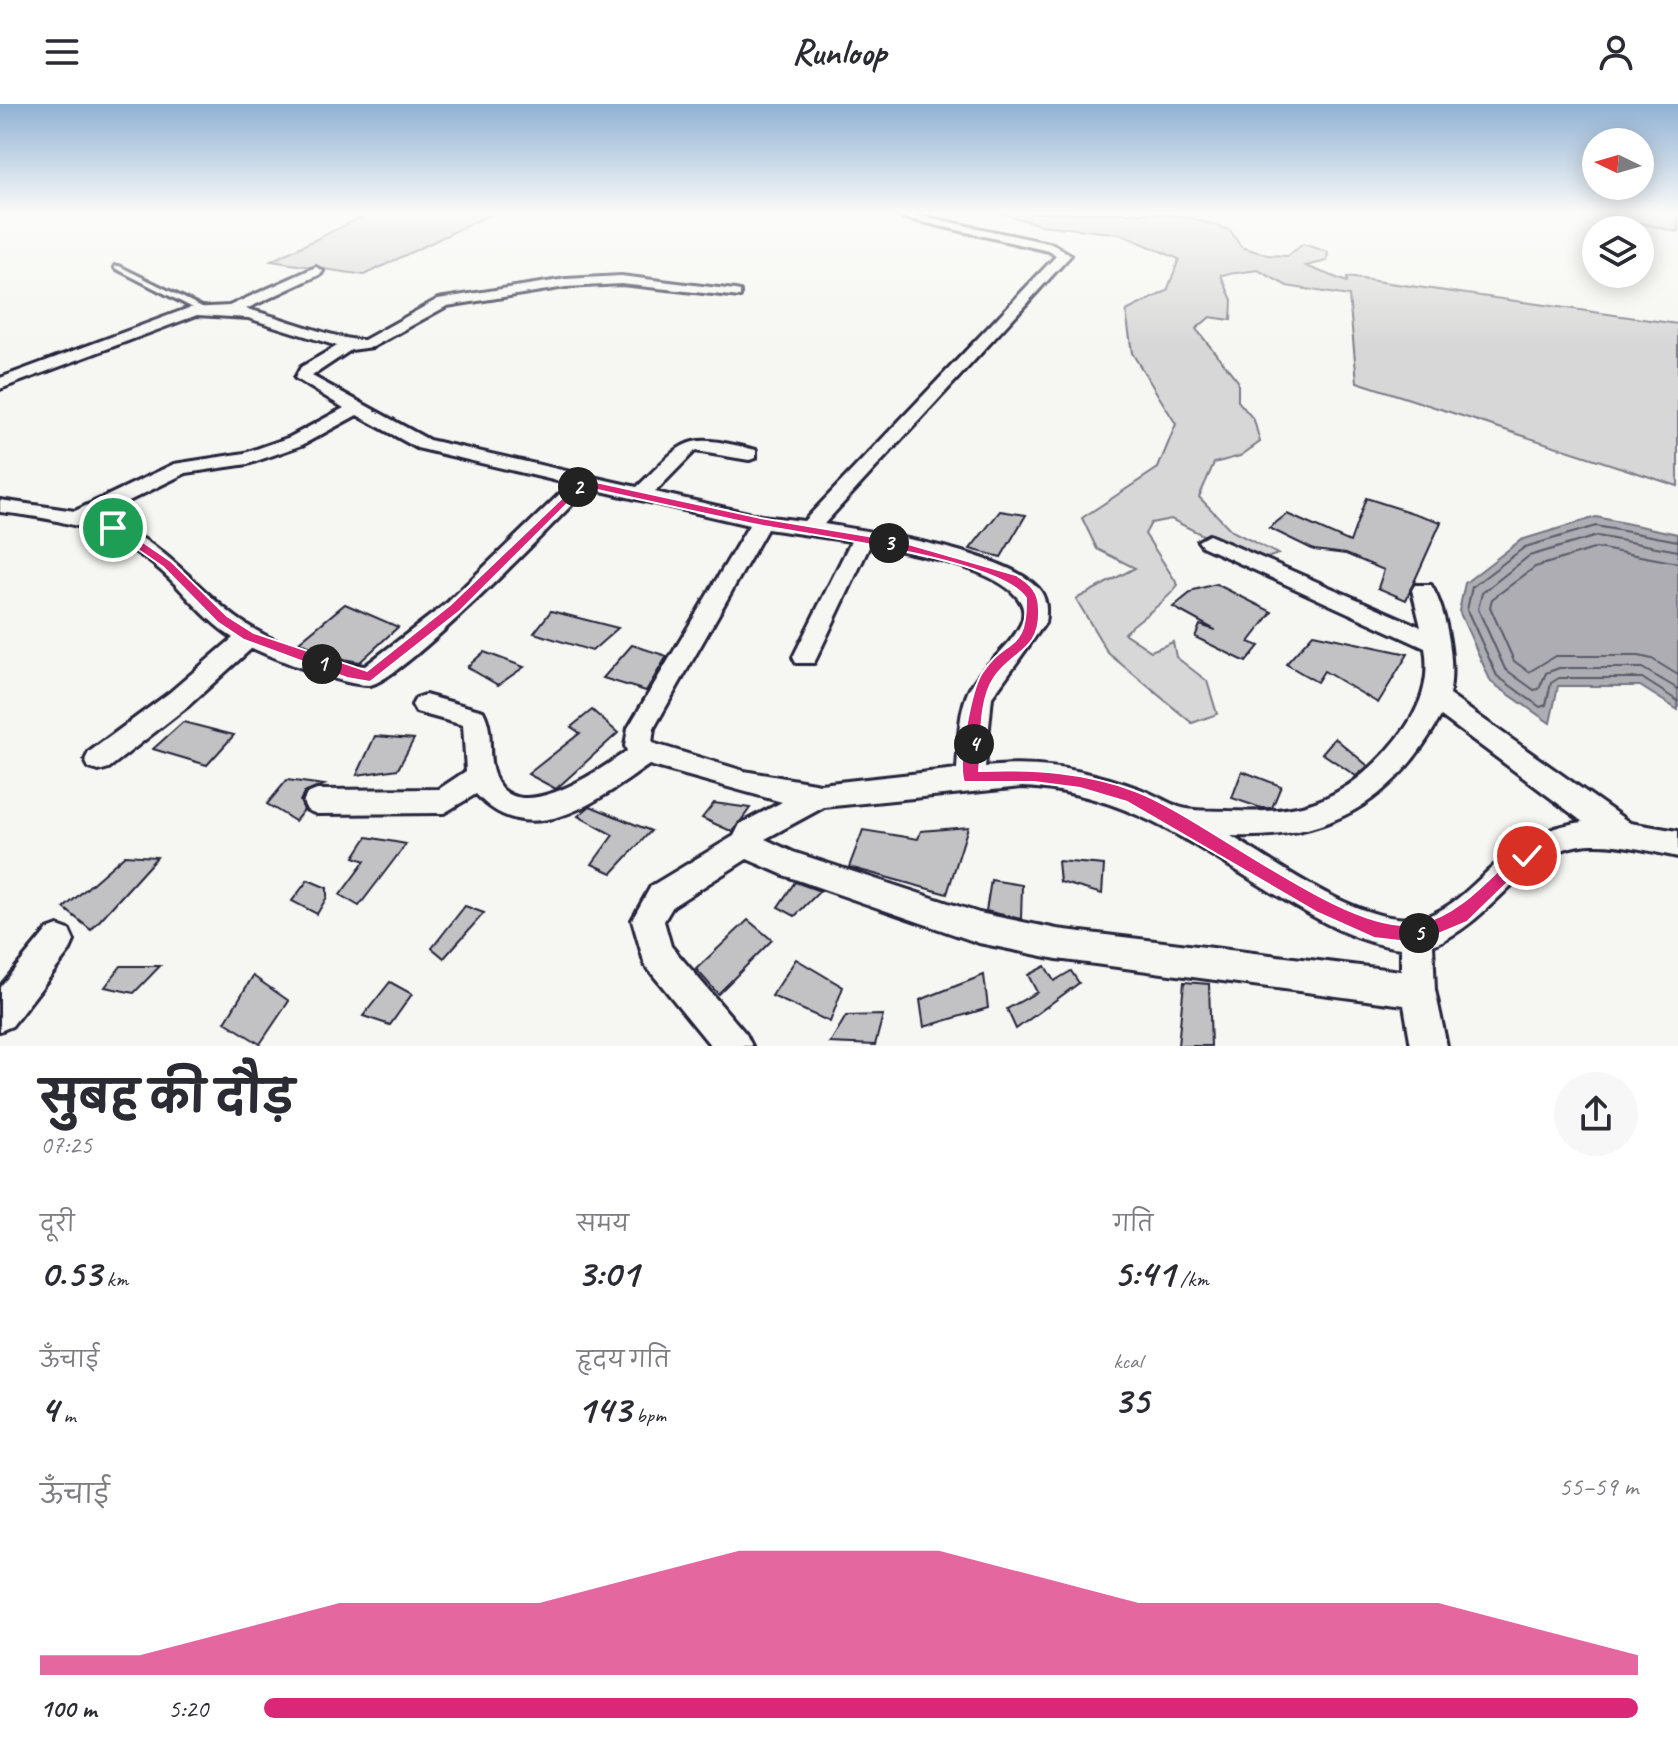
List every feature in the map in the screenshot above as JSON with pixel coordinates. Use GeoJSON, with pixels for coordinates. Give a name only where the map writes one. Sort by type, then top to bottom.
{"type":"FeatureCollection","features":[{"type":"Feature","properties":{"kind":"street"},"geometry":{"type":"LineString","coordinates":[[810,527],[1062,257]]}},
{"type":"Feature","properties":{"kind":"street"},"geometry":{"type":"LineString","coordinates":[[228,312],[316,271]]}},
{"type":"Feature","properties":{"kind":"street"},"geometry":{"type":"LineString","coordinates":[[735,294],[621,280],[553,284],[443,302],[368,344],[347,346],[301,374],[423,444],[761,522],[810,527],[863,538],[983,567],[1012,578],[1024,586],[1032,597],[1033,626],[1023,644],[988,675],[979,698],[970,777]]}},
{"type":"Feature","properties":{"kind":"street"},"geometry":{"type":"LineString","coordinates":[[0,384],[202,309],[304,327],[347,346]]}},
{"type":"Feature","properties":{"kind":"street"},"geometry":{"type":"LineString","coordinates":[[80,517],[181,468],[248,458],[296,441],[356,408]]}},
{"type":"Feature","properties":{"kind":"street"},"geometry":{"type":"LineString","coordinates":[[640,495],[690,446],[704,445],[749,454]]}},
{"type":"Feature","properties":{"kind":"street"},"geometry":{"type":"LineString","coordinates":[[0,506],[80,517],[135,540],[168,565],[222,619],[249,637],[353,674],[370,676],[455,608],[582,483]]}},
{"type":"Feature","properties":{"kind":"street"},"geometry":{"type":"LineString","coordinates":[[761,522],[641,728],[638,746],[645,753],[755,783],[821,795],[970,777],[1034,776],[1080,782],[1132,797],[1325,907],[1374,930],[1417,934],[1460,916],[1527,856],[1554,839],[1625,836],[1678,844]]}},
{"type":"Feature","properties":{"kind":"street"},"geometry":{"type":"LineString","coordinates":[[805,657],[863,538]]}},
{"type":"Feature","properties":{"kind":"street"},"geometry":{"type":"LineString","coordinates":[[1209,541],[1436,643]]}},
{"type":"Feature","properties":{"kind":"street"},"geometry":{"type":"LineString","coordinates":[[1175,819],[1249,825],[1282,825],[1313,819],[1349,802],[1385,774],[1413,738],[1436,699],[1440,673],[1423,590]]}},
{"type":"Feature","properties":{"kind":"street"},"geometry":{"type":"LineString","coordinates":[[99,760],[178,700],[249,637]]}},
{"type":"Feature","properties":{"kind":"street"},"geometry":{"type":"LineString","coordinates":[[1436,699],[1625,836]]}},
{"type":"Feature","properties":{"kind":"street"},"geometry":{"type":"LineString","coordinates":[[425,705],[474,718],[479,730],[477,768],[485,786],[501,801],[521,809],[539,810],[562,804],[592,789],[645,753]]}},
{"type":"Feature","properties":{"kind":"street"},"geometry":{"type":"LineString","coordinates":[[317,802],[444,801],[481,775]]}},
{"type":"Feature","properties":{"kind":"street"},"geometry":{"type":"LineString","coordinates":[[734,1046],[657,954],[648,920],[662,896],[747,843],[750,833],[821,795]]}},
{"type":"Feature","properties":{"kind":"street"},"geometry":{"type":"LineString","coordinates":[[747,843],[786,863],[979,928],[1057,944],[1418,990]]}},
{"type":"Feature","properties":{"kind":"street"},"geometry":{"type":"LineString","coordinates":[[1417,934],[1418,990],[1429,1046]]}},
{"type":"Feature","properties":{"kind":"street"},"geometry":{"type":"LineString","coordinates":[[0,1014],[58,941]]}},
{"type":"Feature","properties":{"kind":"lane"},"geometry":{"type":"LineString","coordinates":[[117,267],[202,309]]}},
{"type":"Feature","properties":{"kind":"shaded area"},"geometry":{"type":"Polygon","coordinates":[[[279,257],[402,257],[364,275],[271,261],[279,257]]]}},
{"type":"Feature","properties":{"kind":"shaded area"},"geometry":{"type":"Polygon","coordinates":[[[1174,257],[1327,257],[1327,261],[1306,266],[1347,282],[1347,277],[1678,324],[1678,486],[1357,382],[1349,296],[1287,286],[1258,270],[1221,275],[1232,300],[1231,320],[1210,317],[1196,329],[1238,381],[1238,401],[1254,420],[1260,442],[1240,456],[1214,463],[1199,497],[1232,531],[1278,554],[1256,562],[1171,519],[1151,523],[1145,534],[1178,585],[1166,599],[1124,633],[1151,651],[1173,642],[1176,657],[1207,681],[1217,714],[1192,723],[1108,653],[1076,599],[1135,568],[1097,549],[1082,518],[1158,468],[1176,424],[1132,353],[1126,311],[1167,291],[1179,259],[1174,257]]]}},
{"type":"Feature","properties":{"kind":"water"},"geometry":{"type":"Polygon","coordinates":[[[1596,517],[1678,534],[1678,710],[1640,686],[1558,686],[1550,723],[1491,682],[1459,611],[1465,583],[1521,540],[1596,517]]]}},
{"type":"Feature","properties":{"kind":"building"},"geometry":{"type":"Polygon","coordinates":[[[1366,498],[1441,522],[1406,600],[1378,588],[1384,570],[1346,554],[1314,550],[1269,528],[1287,514],[1350,542],[1366,498]]]}},
{"type":"Feature","properties":{"kind":"building"},"geometry":{"type":"Polygon","coordinates":[[[1000,511],[1026,515],[1001,557],[970,549],[1000,511]]]}},
{"type":"Feature","properties":{"kind":"building"},"geometry":{"type":"Polygon","coordinates":[[[1216,584],[1272,612],[1249,642],[1259,646],[1246,662],[1195,637],[1200,625],[1215,630],[1173,607],[1194,590],[1216,584]]]}},
{"type":"Feature","properties":{"kind":"building"},"geometry":{"type":"Polygon","coordinates":[[[345,604],[398,627],[360,662],[337,658],[299,642],[345,604]]]}},
{"type":"Feature","properties":{"kind":"building"},"geometry":{"type":"Polygon","coordinates":[[[551,611],[618,628],[592,651],[534,633],[551,611]]]}},
{"type":"Feature","properties":{"kind":"building"},"geometry":{"type":"Polygon","coordinates":[[[1313,634],[1408,654],[1378,703],[1324,671],[1317,682],[1286,664],[1313,634]]]}},
{"type":"Feature","properties":{"kind":"building"},"geometry":{"type":"Polygon","coordinates":[[[632,645],[667,656],[646,691],[603,678],[632,645]]]}},
{"type":"Feature","properties":{"kind":"building"},"geometry":{"type":"Polygon","coordinates":[[[484,652],[524,667],[498,685],[467,667],[484,652]]]}},
{"type":"Feature","properties":{"kind":"building"},"geometry":{"type":"Polygon","coordinates":[[[592,710],[618,733],[556,789],[528,774],[580,733],[571,727],[592,710]]]}},
{"type":"Feature","properties":{"kind":"building"},"geometry":{"type":"Polygon","coordinates":[[[183,722],[234,735],[207,765],[153,749],[183,722]]]}},
{"type":"Feature","properties":{"kind":"building"},"geometry":{"type":"Polygon","coordinates":[[[375,736],[414,739],[398,769],[357,775],[375,736]]]}},
{"type":"Feature","properties":{"kind":"building"},"geometry":{"type":"Polygon","coordinates":[[[1335,738],[1368,766],[1356,776],[1322,753],[1335,738]]]}},
{"type":"Feature","properties":{"kind":"building"},"geometry":{"type":"Polygon","coordinates":[[[1242,771],[1281,786],[1272,808],[1261,808],[1232,798],[1242,771]]]}},
{"type":"Feature","properties":{"kind":"building"},"geometry":{"type":"Polygon","coordinates":[[[287,780],[324,785],[304,793],[300,801],[304,810],[295,821],[267,804],[287,780]]]}},
{"type":"Feature","properties":{"kind":"building"},"geometry":{"type":"Polygon","coordinates":[[[714,803],[750,808],[733,832],[702,818],[714,803]]]}},
{"type":"Feature","properties":{"kind":"building"},"geometry":{"type":"Polygon","coordinates":[[[590,806],[651,831],[612,873],[592,864],[613,835],[578,816],[590,806]]]}},
{"type":"Feature","properties":{"kind":"building"},"geometry":{"type":"Polygon","coordinates":[[[968,827],[947,894],[849,867],[863,830],[918,839],[921,831],[968,827]]]}},
{"type":"Feature","properties":{"kind":"building"},"geometry":{"type":"Polygon","coordinates":[[[367,837],[406,844],[359,906],[340,895],[365,861],[354,857],[367,837]]]}},
{"type":"Feature","properties":{"kind":"building"},"geometry":{"type":"Polygon","coordinates":[[[125,855],[157,857],[91,930],[64,908],[125,855]]]}},
{"type":"Feature","properties":{"kind":"building"},"geometry":{"type":"Polygon","coordinates":[[[1058,861],[1104,865],[1102,894],[1060,882],[1058,861]]]}},
{"type":"Feature","properties":{"kind":"building"},"geometry":{"type":"Polygon","coordinates":[[[308,880],[327,888],[327,897],[317,914],[292,901],[308,880]]]}},
{"type":"Feature","properties":{"kind":"building"},"geometry":{"type":"Polygon","coordinates":[[[991,880],[1022,885],[1021,919],[986,911],[991,880]]]}},
{"type":"Feature","properties":{"kind":"building"},"geometry":{"type":"Polygon","coordinates":[[[795,882],[820,891],[795,916],[778,907],[795,882]]]}},
{"type":"Feature","properties":{"kind":"building"},"geometry":{"type":"Polygon","coordinates":[[[465,906],[484,913],[444,958],[432,948],[465,906]]]}},
{"type":"Feature","properties":{"kind":"building"},"geometry":{"type":"Polygon","coordinates":[[[748,920],[772,940],[718,994],[696,969],[748,920]]]}},
{"type":"Feature","properties":{"kind":"building"},"geometry":{"type":"Polygon","coordinates":[[[796,959],[843,987],[830,1022],[772,996],[796,959]]]}},
{"type":"Feature","properties":{"kind":"building"},"geometry":{"type":"Polygon","coordinates":[[[121,966],[160,966],[134,993],[105,987],[121,966]]]}},
{"type":"Feature","properties":{"kind":"building"},"geometry":{"type":"Polygon","coordinates":[[[1045,966],[1054,981],[1071,971],[1079,983],[1016,1029],[1007,1009],[1037,992],[1028,975],[1045,966]]]}},
{"type":"Feature","properties":{"kind":"building"},"geometry":{"type":"Polygon","coordinates":[[[984,975],[988,1008],[924,1027],[920,1000],[984,975]]]}},
{"type":"Feature","properties":{"kind":"building"},"geometry":{"type":"Polygon","coordinates":[[[253,976],[289,1001],[260,1044],[225,1022],[253,976]]]}},
{"type":"Feature","properties":{"kind":"building"},"geometry":{"type":"Polygon","coordinates":[[[390,982],[412,994],[390,1025],[363,1016],[390,982]]]}},
{"type":"Feature","properties":{"kind":"building"},"geometry":{"type":"Polygon","coordinates":[[[1184,982],[1209,984],[1211,1046],[1178,1046],[1184,982]]]}},
{"type":"Feature","properties":{"kind":"building"},"geometry":{"type":"Polygon","coordinates":[[[883,1015],[875,1045],[830,1043],[846,1016],[883,1015]]]}},
{"type":"Feature","properties":{"kind":"route"},"geometry":{"type":"LineString","coordinates":[[113,528],[168,565],[222,619],[249,637],[361,676],[380,672],[455,608],[582,483],[761,522],[810,527],[933,553],[1012,578],[1024,586],[1035,608],[1033,626],[1023,644],[988,675],[979,698],[970,777],[1034,776],[1080,782],[1132,797],[1325,907],[1374,930],[1417,934],[1460,916],[1527,856]]}}]}
